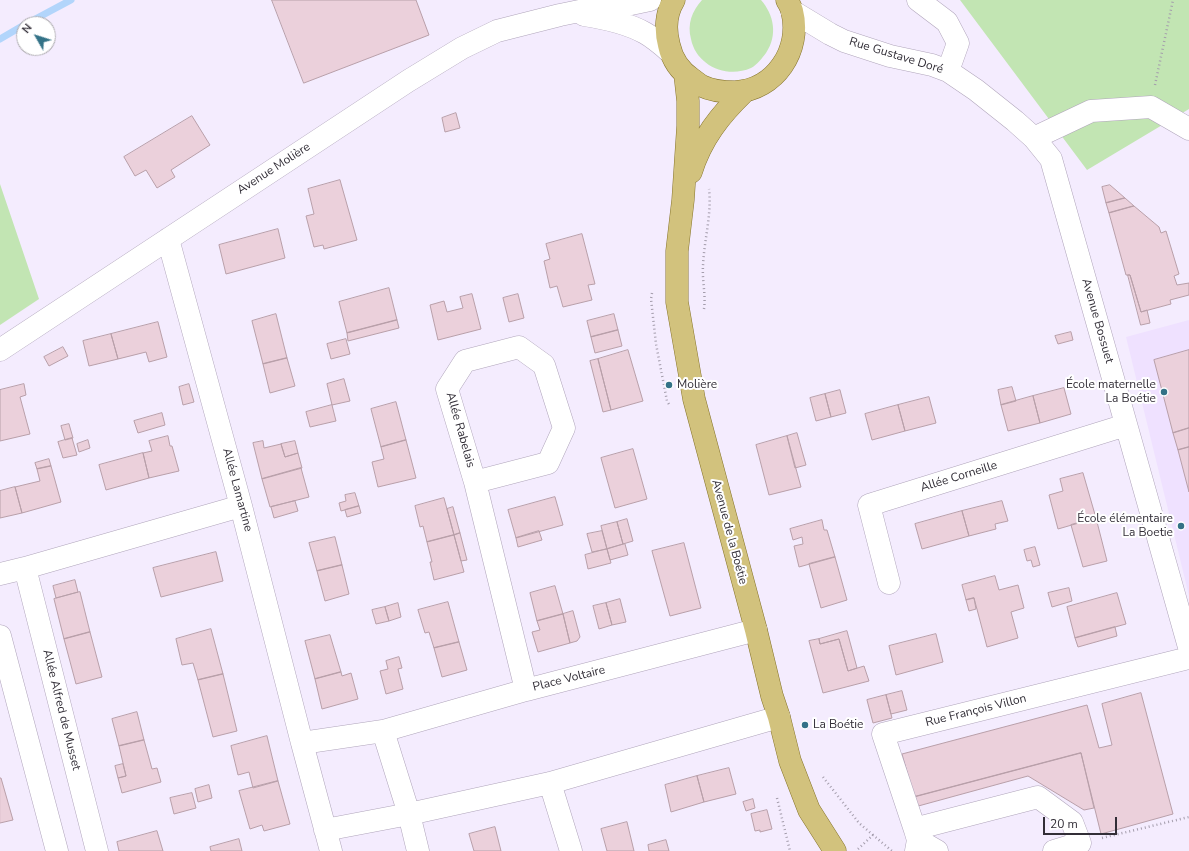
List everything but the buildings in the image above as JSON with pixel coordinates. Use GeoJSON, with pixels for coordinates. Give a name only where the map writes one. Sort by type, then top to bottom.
{"type":"FeatureCollection","features":[{"type":"Feature","properties":{"kind":"main road"},"geometry":{"type":"LineString","coordinates":[[674,0],[667,18],[667,35],[670,52],[676,64],[685,74],[702,86],[723,92],[745,91],[761,85],[775,75],[785,61],[792,45],[794,28],[789,5]]}},
{"type":"Feature","properties":{"kind":"main road","name":"Avenue de la Boétie"},"geometry":{"type":"LineString","coordinates":[[685,74],[688,101],[688,126],[677,250],[677,302],[694,399],[790,761],[810,810],[835,851]]}},
{"type":"Feature","properties":{"kind":"main road","name":"Avenue de la Boétie"},"geometry":{"type":"LineString","coordinates":[[682,200],[693,164],[710,131],[725,111],[745,91]]}},
{"type":"Feature","properties":{"kind":"street","name":"Avenue Molière"},"geometry":{"type":"LineString","coordinates":[[0,350],[408,81],[462,48],[497,31],[594,8],[631,4],[650,0]]}},
{"type":"Feature","properties":{"kind":"street"},"geometry":{"type":"LineString","coordinates":[[918,0],[947,22],[958,43],[948,71]]}},
{"type":"Feature","properties":{"kind":"street","name":"Rue Gustave Doré"},"geometry":{"type":"LineString","coordinates":[[789,5],[825,31],[844,41],[890,56],[932,65],[948,71],[976,90],[1034,138]]}},
{"type":"Feature","properties":{"kind":"street","name":"Avenue Molière"},"geometry":{"type":"LineString","coordinates":[[560,15],[585,15],[609,20],[630,27],[644,32],[670,52]]}},
{"type":"Feature","properties":{"kind":"street"},"geometry":{"type":"LineString","coordinates":[[1034,138],[1091,111],[1151,107],[1189,129]]}},
{"type":"Feature","properties":{"kind":"street","name":"Avenue Bossuet"},"geometry":{"type":"LineString","coordinates":[[1034,138],[1051,159],[1189,647]]}},
{"type":"Feature","properties":{"kind":"street","name":"Allée Lamartine"},"geometry":{"type":"LineString","coordinates":[[168,238],[241,506],[331,851]]}},
{"type":"Feature","properties":{"kind":"street","name":"Allée Rabelais"},"geometry":{"type":"LineString","coordinates":[[475,482],[548,463],[564,428],[544,365],[518,348],[465,361],[447,389],[475,482],[526,690]]}},
{"type":"Feature","properties":{"kind":"street","name":"Allée Corneille"},"geometry":{"type":"LineString","coordinates":[[889,584],[869,505],[1126,425]]}},
{"type":"Feature","properties":{"kind":"street"},"geometry":{"type":"LineString","coordinates":[[0,574],[241,506]]}},
{"type":"Feature","properties":{"kind":"street","name":"Allée Alfred de Musset"},"geometry":{"type":"LineString","coordinates":[[25,568],[97,851]]}},
{"type":"Feature","properties":{"kind":"street","name":"Place Voltaire"},"geometry":{"type":"LineString","coordinates":[[302,743],[383,731],[526,690],[756,630]]}},
{"type":"Feature","properties":{"kind":"street"},"geometry":{"type":"LineString","coordinates":[[0,636],[57,851]]}},
{"type":"Feature","properties":{"kind":"street","name":"Rue François Villon"},"geometry":{"type":"LineString","coordinates":[[916,840],[883,734],[1189,658]]}},
{"type":"Feature","properties":{"kind":"street"},"geometry":{"type":"LineString","coordinates":[[325,830],[409,814],[550,783],[779,717]]}},
{"type":"Feature","properties":{"kind":"street"},"geometry":{"type":"LineString","coordinates":[[383,731],[409,814],[418,851]]}},
{"type":"Feature","properties":{"kind":"street"},"geometry":{"type":"LineString","coordinates":[[550,783],[571,851]]}},
{"type":"Feature","properties":{"kind":"street"},"geometry":{"type":"LineString","coordinates":[[937,851],[916,840],[926,826],[1038,797],[1072,822],[1080,843],[1054,851]]}},
{"type":"Feature","properties":{"kind":"path"},"geometry":{"type":"LineString","coordinates":[[1151,107],[1173,0]]}},
{"type":"Feature","properties":{"kind":"path"},"geometry":{"type":"LineString","coordinates":[[703,315],[705,303],[703,266],[710,201],[709,187]]}},
{"type":"Feature","properties":{"kind":"path"},"geometry":{"type":"LineString","coordinates":[[820,771],[859,823],[893,851]]}},
{"type":"Feature","properties":{"kind":"path"},"geometry":{"type":"LineString","coordinates":[[1080,843],[1189,817]]}},
{"type":"Feature","properties":{"kind":"path"},"geometry":{"type":"LineString","coordinates":[[855,851],[873,835]]}},
{"type":"Feature","properties":{"kind":"shaded area","name":"École maternelle La Boétie"},"geometry":{"type":"Polygon","coordinates":[[[1189,320],[1189,596],[1126,337],[1189,320]]]}},
{"type":"Feature","properties":{"kind":"green space"},"geometry":{"type":"Polygon","coordinates":[[[702,0],[761,0],[769,12],[773,25],[773,32],[770,46],[755,65],[741,71],[722,71],[706,63],[699,56],[691,39],[690,23],[693,13],[702,0]]]}},
{"type":"Feature","properties":{"kind":"green space"},"geometry":{"type":"Polygon","coordinates":[[[960,0],[1189,0],[1189,109],[1087,170],[960,0]]]}},
{"type":"Feature","properties":{"kind":"green space"},"geometry":{"type":"Polygon","coordinates":[[[0,184],[39,299],[0,325],[0,184]]]}},
{"type":"Feature","properties":{"kind":"waterway"},"geometry":{"type":"LineString","coordinates":[[41,16],[71,0]]}},
{"type":"Feature","properties":{"kind":"waterway"},"geometry":{"type":"LineString","coordinates":[[0,39],[16,30]]}},
{"type":"Feature","properties":{"kind":"place","name":"Molière"},"geometry":{"type":"Point","coordinates":[669,385]}},
{"type":"Feature","properties":{"kind":"place","name":"École maternelle La Boétie"},"geometry":{"type":"Point","coordinates":[1164,392]}},
{"type":"Feature","properties":{"kind":"place","name":"École élémentaire La Boetie"},"geometry":{"type":"Point","coordinates":[1181,526]}},
{"type":"Feature","properties":{"kind":"place","name":"La Boétie"},"geometry":{"type":"Point","coordinates":[805,725]}}]}
